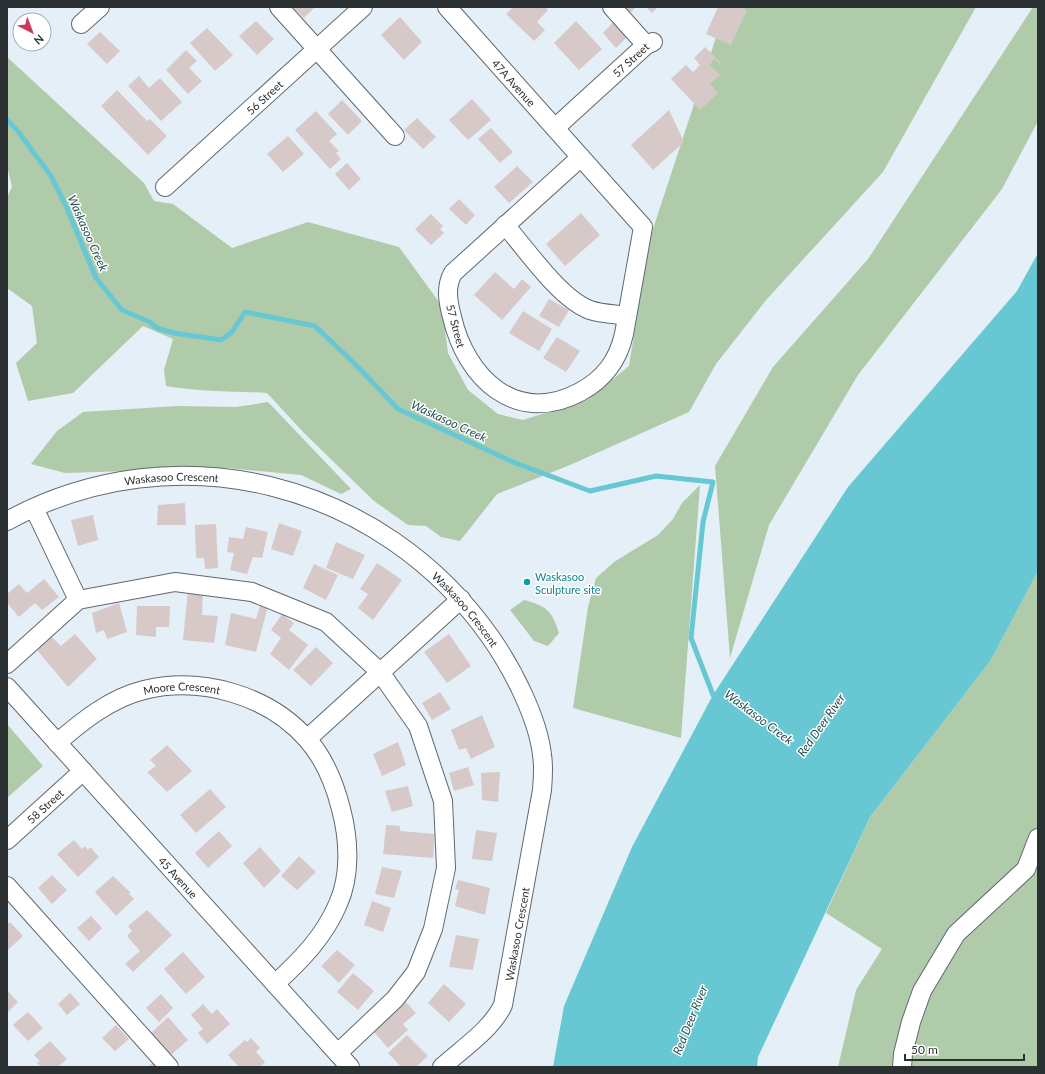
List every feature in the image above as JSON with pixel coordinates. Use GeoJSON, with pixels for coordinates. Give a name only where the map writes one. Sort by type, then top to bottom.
{"type":"FeatureCollection","features":[{"type":"Feature","properties":{"kind":"street"},"geometry":{"type":"LineString","coordinates":[[81,24],[100,7]]}},
{"type":"Feature","properties":{"kind":"street"},"geometry":{"type":"LineString","coordinates":[[279,7],[395,136]]}},
{"type":"Feature","properties":{"kind":"street","name":"56 Street"},"geometry":{"type":"LineString","coordinates":[[166,187],[363,7]]}},
{"type":"Feature","properties":{"kind":"street","name":"47A Avenue"},"geometry":{"type":"LineString","coordinates":[[447,7],[581,157]]}},
{"type":"Feature","properties":{"kind":"street","name":"57 Street"},"geometry":{"type":"LineString","coordinates":[[555,128],[650,44],[612,7]]}},
{"type":"Feature","properties":{"kind":"street","name":"57 Street"},"geometry":{"type":"LineString","coordinates":[[581,157],[643,227],[621,350],[616,361],[597,381],[574,396],[552,402],[525,402],[506,396],[489,385],[472,368],[460,346],[451,313],[447,287],[453,273],[581,157]]}},
{"type":"Feature","properties":{"kind":"street"},"geometry":{"type":"LineString","coordinates":[[505,225],[560,289],[573,300],[592,310],[627,316]]}},
{"type":"Feature","properties":{"kind":"street","name":"Waskasoo Crescent"},"geometry":{"type":"LineString","coordinates":[[7,520],[54,499],[102,484],[143,478],[219,476],[258,483],[306,496],[334,507],[380,531],[430,569],[461,599],[497,646],[523,695],[535,726],[542,753],[544,772],[503,1005],[499,1014],[491,1023],[442,1067]]}},
{"type":"Feature","properties":{"kind":"street"},"geometry":{"type":"LineString","coordinates":[[34,508],[78,600]]}},
{"type":"Feature","properties":{"kind":"street"},"geometry":{"type":"LineString","coordinates":[[7,664],[78,600],[175,582],[252,592],[326,622],[380,672],[418,726],[443,801],[446,868],[433,928],[416,972],[396,999],[338,1053]]}},
{"type":"Feature","properties":{"kind":"street"},"geometry":{"type":"LineString","coordinates":[[307,739],[461,599]]}},
{"type":"Feature","properties":{"kind":"street","name":"Moore Crescent"},"geometry":{"type":"LineString","coordinates":[[57,743],[100,710],[120,700],[143,690],[187,686],[234,693],[260,704],[282,718],[307,739],[331,778],[339,800],[346,825],[347,873],[339,904],[328,925],[307,954],[275,984]]}},
{"type":"Feature","properties":{"kind":"street","name":"45 Avenue"},"geometry":{"type":"LineString","coordinates":[[10,698],[57,743],[83,771],[350,1067]]}},
{"type":"Feature","properties":{"kind":"street","name":"58 Street"},"geometry":{"type":"LineString","coordinates":[[7,840],[83,771]]}},
{"type":"Feature","properties":{"kind":"street"},"geometry":{"type":"LineString","coordinates":[[902,1067],[904,1048],[922,991],[956,934],[1026,869],[1038,841]]}},
{"type":"Feature","properties":{"kind":"street"},"geometry":{"type":"LineString","coordinates":[[7,886],[169,1067]]}},
{"type":"Feature","properties":{"kind":"green space"},"geometry":{"type":"Polygon","coordinates":[[[726,7],[976,7],[883,172],[767,299],[716,364],[689,412],[570,465],[497,494],[460,541],[441,537],[426,526],[408,525],[374,501],[304,433],[267,393],[203,390],[166,386],[164,370],[173,339],[143,326],[73,393],[28,401],[16,363],[37,343],[32,306],[7,288],[7,197],[12,187],[7,166],[7,57],[144,183],[154,201],[173,204],[232,248],[308,222],[399,247],[442,306],[448,353],[468,390],[498,414],[523,420],[587,400],[629,366],[649,241],[726,7]]]}},
{"type":"Feature","properties":{"kind":"green space"},"geometry":{"type":"Polygon","coordinates":[[[1033,7],[1038,7],[1038,121],[1002,189],[858,375],[769,525],[730,658],[715,466],[773,367],[868,259],[1033,7]]]}},
{"type":"Feature","properties":{"kind":"green space"},"geometry":{"type":"Polygon","coordinates":[[[268,402],[351,489],[341,494],[301,475],[227,468],[65,473],[31,464],[57,431],[83,412],[177,406],[236,407],[268,402]]]}},
{"type":"Feature","properties":{"kind":"green space"},"geometry":{"type":"Polygon","coordinates":[[[700,485],[681,738],[573,708],[588,607],[596,578],[614,562],[658,535],[673,519],[682,503],[700,485]]]}},
{"type":"Feature","properties":{"kind":"green space"},"geometry":{"type":"Polygon","coordinates":[[[1038,571],[1038,1067],[838,1067],[856,990],[882,949],[826,913],[870,817],[991,660],[1038,571]]]}},
{"type":"Feature","properties":{"kind":"green space"},"geometry":{"type":"Polygon","coordinates":[[[524,600],[543,607],[554,619],[559,633],[548,646],[534,641],[510,610],[524,600]]]}},
{"type":"Feature","properties":{"kind":"green space"},"geometry":{"type":"Polygon","coordinates":[[[7,724],[43,766],[7,798],[7,724]]]}},
{"type":"Feature","properties":{"kind":"water","name":"Red Deer River"},"geometry":{"type":"Polygon","coordinates":[[[1038,253],[1038,571],[991,660],[870,817],[758,1057],[757,1067],[553,1067],[564,1006],[632,847],[713,695],[848,487],[1017,291],[1038,253]]]}},
{"type":"Feature","properties":{"kind":"building"},"geometry":{"type":"Polygon","coordinates":[[[293,7],[315,7],[304,18],[293,7]]]}},
{"type":"Feature","properties":{"kind":"building"},"geometry":{"type":"Polygon","coordinates":[[[513,7],[545,7],[548,10],[537,22],[545,30],[534,41],[506,14],[513,7]]]}},
{"type":"Feature","properties":{"kind":"building"},"geometry":{"type":"Polygon","coordinates":[[[623,7],[636,7],[630,13],[623,7]]]}},
{"type":"Feature","properties":{"kind":"building"},"geometry":{"type":"Polygon","coordinates":[[[646,7],[658,7],[652,13],[646,7]]]}},
{"type":"Feature","properties":{"kind":"building"},"geometry":{"type":"Polygon","coordinates":[[[718,7],[741,7],[747,10],[731,45],[706,34],[718,7]]]}},
{"type":"Feature","properties":{"kind":"building"},"geometry":{"type":"Polygon","coordinates":[[[400,17],[422,42],[404,60],[381,35],[400,17]]]}},
{"type":"Feature","properties":{"kind":"building"},"geometry":{"type":"Polygon","coordinates":[[[617,18],[631,33],[616,48],[603,33],[617,18]]]}},
{"type":"Feature","properties":{"kind":"building"},"geometry":{"type":"Polygon","coordinates":[[[256,21],[274,39],[257,55],[239,36],[256,21]]]}},
{"type":"Feature","properties":{"kind":"building"},"geometry":{"type":"Polygon","coordinates":[[[576,21],[602,49],[579,70],[554,43],[576,21]]]}},
{"type":"Feature","properties":{"kind":"building"},"geometry":{"type":"Polygon","coordinates":[[[207,28],[233,55],[215,71],[190,43],[207,28]]]}},
{"type":"Feature","properties":{"kind":"building"},"geometry":{"type":"Polygon","coordinates":[[[100,32],[120,51],[107,64],[87,44],[100,32]]]}},
{"type":"Feature","properties":{"kind":"building"},"geometry":{"type":"Polygon","coordinates":[[[705,47],[721,63],[720,65],[715,59],[709,65],[720,75],[710,84],[718,93],[700,110],[671,79],[686,65],[693,72],[700,65],[694,58],[705,47]]]}},
{"type":"Feature","properties":{"kind":"building"},"geometry":{"type":"Polygon","coordinates":[[[186,50],[197,61],[189,68],[202,81],[188,94],[166,70],[186,50]]]}},
{"type":"Feature","properties":{"kind":"building"},"geometry":{"type":"Polygon","coordinates":[[[139,76],[149,88],[160,78],[182,102],[161,121],[128,86],[139,76]]]}},
{"type":"Feature","properties":{"kind":"building"},"geometry":{"type":"Polygon","coordinates":[[[117,90],[147,121],[150,119],[167,136],[148,155],[101,106],[117,90]]]}},
{"type":"Feature","properties":{"kind":"building"},"geometry":{"type":"Polygon","coordinates":[[[472,99],[491,120],[468,140],[449,120],[472,99]]]}},
{"type":"Feature","properties":{"kind":"building"},"geometry":{"type":"Polygon","coordinates":[[[342,100],[362,121],[348,135],[328,114],[342,100]]]}},
{"type":"Feature","properties":{"kind":"building"},"geometry":{"type":"Polygon","coordinates":[[[669,110],[684,142],[653,170],[631,145],[669,110]]]}},
{"type":"Feature","properties":{"kind":"building"},"geometry":{"type":"Polygon","coordinates":[[[316,111],[337,134],[329,141],[339,151],[336,153],[341,159],[330,169],[295,130],[316,111]]]}},
{"type":"Feature","properties":{"kind":"building"},"geometry":{"type":"Polygon","coordinates":[[[417,118],[436,137],[423,149],[404,130],[417,118]]]}},
{"type":"Feature","properties":{"kind":"building"},"geometry":{"type":"Polygon","coordinates":[[[491,128],[513,152],[500,163],[478,139],[491,128]]]}},
{"type":"Feature","properties":{"kind":"building"},"geometry":{"type":"Polygon","coordinates":[[[288,136],[304,154],[283,172],[267,154],[288,136]]]}},
{"type":"Feature","properties":{"kind":"building"},"geometry":{"type":"Polygon","coordinates":[[[347,163],[361,179],[349,190],[335,174],[347,163]]]}},
{"type":"Feature","properties":{"kind":"building"},"geometry":{"type":"Polygon","coordinates":[[[517,166],[533,182],[509,203],[494,187],[517,166]]]}},
{"type":"Feature","properties":{"kind":"building"},"geometry":{"type":"Polygon","coordinates":[[[459,199],[475,215],[466,225],[449,209],[459,199]]]}},
{"type":"Feature","properties":{"kind":"building"},"geometry":{"type":"Polygon","coordinates":[[[581,213],[600,235],[565,266],[546,244],[581,213]]]}},
{"type":"Feature","properties":{"kind":"building"},"geometry":{"type":"Polygon","coordinates":[[[431,214],[443,226],[440,229],[444,233],[431,245],[415,229],[431,214]]]}},
{"type":"Feature","properties":{"kind":"building"},"geometry":{"type":"Polygon","coordinates":[[[495,272],[514,289],[522,279],[531,287],[502,320],[474,295],[495,272]]]}},
{"type":"Feature","properties":{"kind":"building"},"geometry":{"type":"Polygon","coordinates":[[[549,299],[569,310],[559,327],[539,316],[549,299]]]}},
{"type":"Feature","properties":{"kind":"building"},"geometry":{"type":"Polygon","coordinates":[[[523,311],[552,329],[539,351],[509,333],[523,311]]]}},
{"type":"Feature","properties":{"kind":"building"},"geometry":{"type":"Polygon","coordinates":[[[557,337],[580,351],[566,372],[543,358],[557,337]]]}},
{"type":"Feature","properties":{"kind":"building"},"geometry":{"type":"Polygon","coordinates":[[[185,503],[186,525],[157,525],[158,505],[185,503]]]}},
{"type":"Feature","properties":{"kind":"building"},"geometry":{"type":"Polygon","coordinates":[[[93,515],[98,540],[78,546],[71,520],[93,515]]]}},
{"type":"Feature","properties":{"kind":"building"},"geometry":{"type":"Polygon","coordinates":[[[279,523],[302,531],[293,556],[271,549],[279,523]]]}},
{"type":"Feature","properties":{"kind":"building"},"geometry":{"type":"Polygon","coordinates":[[[216,524],[218,568],[205,569],[204,558],[196,558],[195,525],[216,524]]]}},
{"type":"Feature","properties":{"kind":"building"},"geometry":{"type":"Polygon","coordinates":[[[246,527],[268,532],[262,558],[253,557],[247,574],[230,570],[234,553],[227,552],[229,537],[243,539],[246,527]]]}},
{"type":"Feature","properties":{"kind":"building"},"geometry":{"type":"Polygon","coordinates":[[[336,542],[365,555],[353,579],[326,568],[336,542]]]}},
{"type":"Feature","properties":{"kind":"building"},"geometry":{"type":"Polygon","coordinates":[[[377,563],[402,580],[373,620],[358,608],[368,594],[360,589],[377,563]]]}},
{"type":"Feature","properties":{"kind":"building"},"geometry":{"type":"Polygon","coordinates":[[[314,564],[338,575],[326,600],[303,588],[314,564]]]}},
{"type":"Feature","properties":{"kind":"building"},"geometry":{"type":"Polygon","coordinates":[[[44,579],[59,597],[42,610],[35,603],[19,617],[7,603],[7,594],[19,584],[27,593],[44,579]]]}},
{"type":"Feature","properties":{"kind":"building"},"geometry":{"type":"Polygon","coordinates":[[[188,590],[203,591],[202,615],[218,616],[214,643],[183,640],[188,590]]]}},
{"type":"Feature","properties":{"kind":"building"},"geometry":{"type":"Polygon","coordinates":[[[262,600],[269,602],[256,652],[225,645],[231,613],[256,619],[262,600]]]}},
{"type":"Feature","properties":{"kind":"building"},"geometry":{"type":"Polygon","coordinates":[[[119,603],[127,632],[107,639],[104,630],[96,633],[92,613],[119,603]]]}},
{"type":"Feature","properties":{"kind":"building"},"geometry":{"type":"Polygon","coordinates":[[[137,606],[170,606],[169,627],[156,627],[156,637],[136,635],[137,606]]]}},
{"type":"Feature","properties":{"kind":"building"},"geometry":{"type":"Polygon","coordinates":[[[282,614],[294,623],[289,630],[308,645],[289,670],[270,654],[281,638],[271,630],[282,614]]]}},
{"type":"Feature","properties":{"kind":"building"},"geometry":{"type":"Polygon","coordinates":[[[75,634],[97,659],[68,687],[37,650],[51,636],[61,646],[75,634]]]}},
{"type":"Feature","properties":{"kind":"building"},"geometry":{"type":"Polygon","coordinates":[[[449,634],[471,666],[447,683],[424,652],[449,634]]]}},
{"type":"Feature","properties":{"kind":"building"},"geometry":{"type":"Polygon","coordinates":[[[316,647],[333,663],[311,686],[293,670],[316,647]]]}},
{"type":"Feature","properties":{"kind":"building"},"geometry":{"type":"Polygon","coordinates":[[[440,692],[451,709],[432,720],[422,703],[440,692]]]}},
{"type":"Feature","properties":{"kind":"building"},"geometry":{"type":"Polygon","coordinates":[[[482,715],[495,747],[471,759],[466,748],[459,750],[451,730],[482,715]]]}},
{"type":"Feature","properties":{"kind":"building"},"geometry":{"type":"Polygon","coordinates":[[[398,742],[406,765],[382,776],[373,754],[398,742]]]}},
{"type":"Feature","properties":{"kind":"building"},"geometry":{"type":"Polygon","coordinates":[[[167,745],[192,771],[167,792],[147,772],[156,766],[150,760],[167,745]]]}},
{"type":"Feature","properties":{"kind":"building"},"geometry":{"type":"Polygon","coordinates":[[[468,767],[474,785],[454,791],[449,773],[468,767]]]}},
{"type":"Feature","properties":{"kind":"building"},"geometry":{"type":"Polygon","coordinates":[[[500,772],[498,802],[482,800],[481,773],[500,772]]]}},
{"type":"Feature","properties":{"kind":"building"},"geometry":{"type":"Polygon","coordinates":[[[408,786],[413,806],[392,812],[385,791],[408,786]]]}},
{"type":"Feature","properties":{"kind":"building"},"geometry":{"type":"Polygon","coordinates":[[[210,789],[226,807],[196,833],[180,815],[210,789]]]}},
{"type":"Feature","properties":{"kind":"building"},"geometry":{"type":"Polygon","coordinates":[[[386,825],[400,826],[400,831],[435,834],[433,858],[383,854],[386,825]]]}},
{"type":"Feature","properties":{"kind":"building"},"geometry":{"type":"Polygon","coordinates":[[[476,830],[497,833],[492,861],[472,859],[476,830]]]}},
{"type":"Feature","properties":{"kind":"building"},"geometry":{"type":"Polygon","coordinates":[[[219,831],[232,846],[208,868],[195,853],[219,831]]]}},
{"type":"Feature","properties":{"kind":"building"},"geometry":{"type":"Polygon","coordinates":[[[74,840],[82,849],[85,846],[88,850],[90,847],[99,857],[78,877],[57,854],[74,840]]]}},
{"type":"Feature","properties":{"kind":"building"},"geometry":{"type":"Polygon","coordinates":[[[260,847],[281,871],[264,888],[243,863],[260,847]]]}},
{"type":"Feature","properties":{"kind":"building"},"geometry":{"type":"Polygon","coordinates":[[[299,856],[316,872],[297,890],[281,876],[299,856]]]}},
{"type":"Feature","properties":{"kind":"building"},"geometry":{"type":"Polygon","coordinates":[[[382,867],[402,871],[394,898],[375,894],[382,867]]]}},
{"type":"Feature","properties":{"kind":"building"},"geometry":{"type":"Polygon","coordinates":[[[52,875],[67,890],[52,904],[38,888],[52,875]]]}},
{"type":"Feature","properties":{"kind":"building"},"geometry":{"type":"Polygon","coordinates":[[[113,876],[130,892],[129,894],[134,899],[116,916],[95,892],[113,876]]]}},
{"type":"Feature","properties":{"kind":"building"},"geometry":{"type":"Polygon","coordinates":[[[458,880],[490,888],[485,915],[455,906],[459,890],[455,889],[458,880]]]}},
{"type":"Feature","properties":{"kind":"building"},"geometry":{"type":"Polygon","coordinates":[[[372,901],[391,908],[383,932],[364,925],[372,901]]]}},
{"type":"Feature","properties":{"kind":"building"},"geometry":{"type":"Polygon","coordinates":[[[147,910],[172,935],[133,972],[125,964],[140,951],[127,936],[132,931],[128,926],[147,910]]]}},
{"type":"Feature","properties":{"kind":"building"},"geometry":{"type":"Polygon","coordinates":[[[91,916],[102,928],[89,941],[77,928],[91,916]]]}},
{"type":"Feature","properties":{"kind":"building"},"geometry":{"type":"Polygon","coordinates":[[[10,922],[23,936],[8,950],[7,924],[10,922]]]}},
{"type":"Feature","properties":{"kind":"building"},"geometry":{"type":"Polygon","coordinates":[[[456,935],[479,939],[473,970],[449,967],[456,935]]]}},
{"type":"Feature","properties":{"kind":"building"},"geometry":{"type":"Polygon","coordinates":[[[337,950],[355,965],[339,983],[321,966],[337,950]]]}},
{"type":"Feature","properties":{"kind":"building"},"geometry":{"type":"Polygon","coordinates":[[[183,952],[205,977],[186,994],[164,969],[183,952]]]}},
{"type":"Feature","properties":{"kind":"building"},"geometry":{"type":"Polygon","coordinates":[[[353,973],[374,991],[358,1010],[337,992],[353,973]]]}},
{"type":"Feature","properties":{"kind":"building"},"geometry":{"type":"Polygon","coordinates":[[[444,984],[466,1004],[449,1022],[428,1003],[444,984]]]}},
{"type":"Feature","properties":{"kind":"building"},"geometry":{"type":"Polygon","coordinates":[[[7,990],[18,1002],[7,1013],[7,990]]]}},
{"type":"Feature","properties":{"kind":"building"},"geometry":{"type":"Polygon","coordinates":[[[70,993],[80,1004],[67,1015],[58,1004],[70,993]]]}},
{"type":"Feature","properties":{"kind":"building"},"geometry":{"type":"Polygon","coordinates":[[[161,994],[173,1008],[159,1022],[146,1008],[161,994]]]}},
{"type":"Feature","properties":{"kind":"building"},"geometry":{"type":"Polygon","coordinates":[[[405,1001],[416,1013],[403,1024],[408,1030],[388,1048],[373,1031],[405,1001]]]}},
{"type":"Feature","properties":{"kind":"building"},"geometry":{"type":"Polygon","coordinates":[[[203,1004],[212,1014],[217,1009],[230,1024],[207,1044],[198,1033],[203,1029],[191,1015],[203,1004]]]}},
{"type":"Feature","properties":{"kind":"building"},"geometry":{"type":"Polygon","coordinates":[[[28,1012],[43,1028],[28,1041],[13,1025],[28,1012]]]}},
{"type":"Feature","properties":{"kind":"building"},"geometry":{"type":"Polygon","coordinates":[[[168,1017],[188,1040],[171,1055],[151,1033],[168,1017]]]}},
{"type":"Feature","properties":{"kind":"building"},"geometry":{"type":"Polygon","coordinates":[[[116,1025],[129,1039],[115,1051],[102,1038],[116,1025]]]}},
{"type":"Feature","properties":{"kind":"building"},"geometry":{"type":"Polygon","coordinates":[[[407,1035],[428,1056],[416,1067],[401,1067],[388,1053],[407,1035]]]}},
{"type":"Feature","properties":{"kind":"building"},"geometry":{"type":"Polygon","coordinates":[[[251,1038],[260,1048],[256,1052],[265,1062],[260,1067],[239,1067],[228,1055],[245,1040],[247,1042],[251,1038]]]}},
{"type":"Feature","properties":{"kind":"building"},"geometry":{"type":"Polygon","coordinates":[[[50,1041],[67,1059],[58,1067],[41,1067],[37,1063],[40,1061],[34,1055],[50,1041]]]}},
{"type":"Feature","properties":{"kind":"building"},"geometry":{"type":"Polygon","coordinates":[[[153,1062],[158,1067],[148,1067],[153,1062]]]}},
{"type":"Feature","properties":{"kind":"waterway","name":"Waskasoo Creek"},"geometry":{"type":"LineString","coordinates":[[7,120],[17,130],[51,176],[66,206],[96,278],[122,310],[150,322],[157,328],[174,333],[221,340],[232,332],[245,312],[315,326],[356,365],[398,409],[513,462],[590,491],[656,476],[713,482],[703,522],[691,638],[713,695],[718,698]]}},
{"type":"Feature","properties":{"kind":"place","name":"Waskasoo Sculpture site"},"geometry":{"type":"Point","coordinates":[527,582]}}]}
